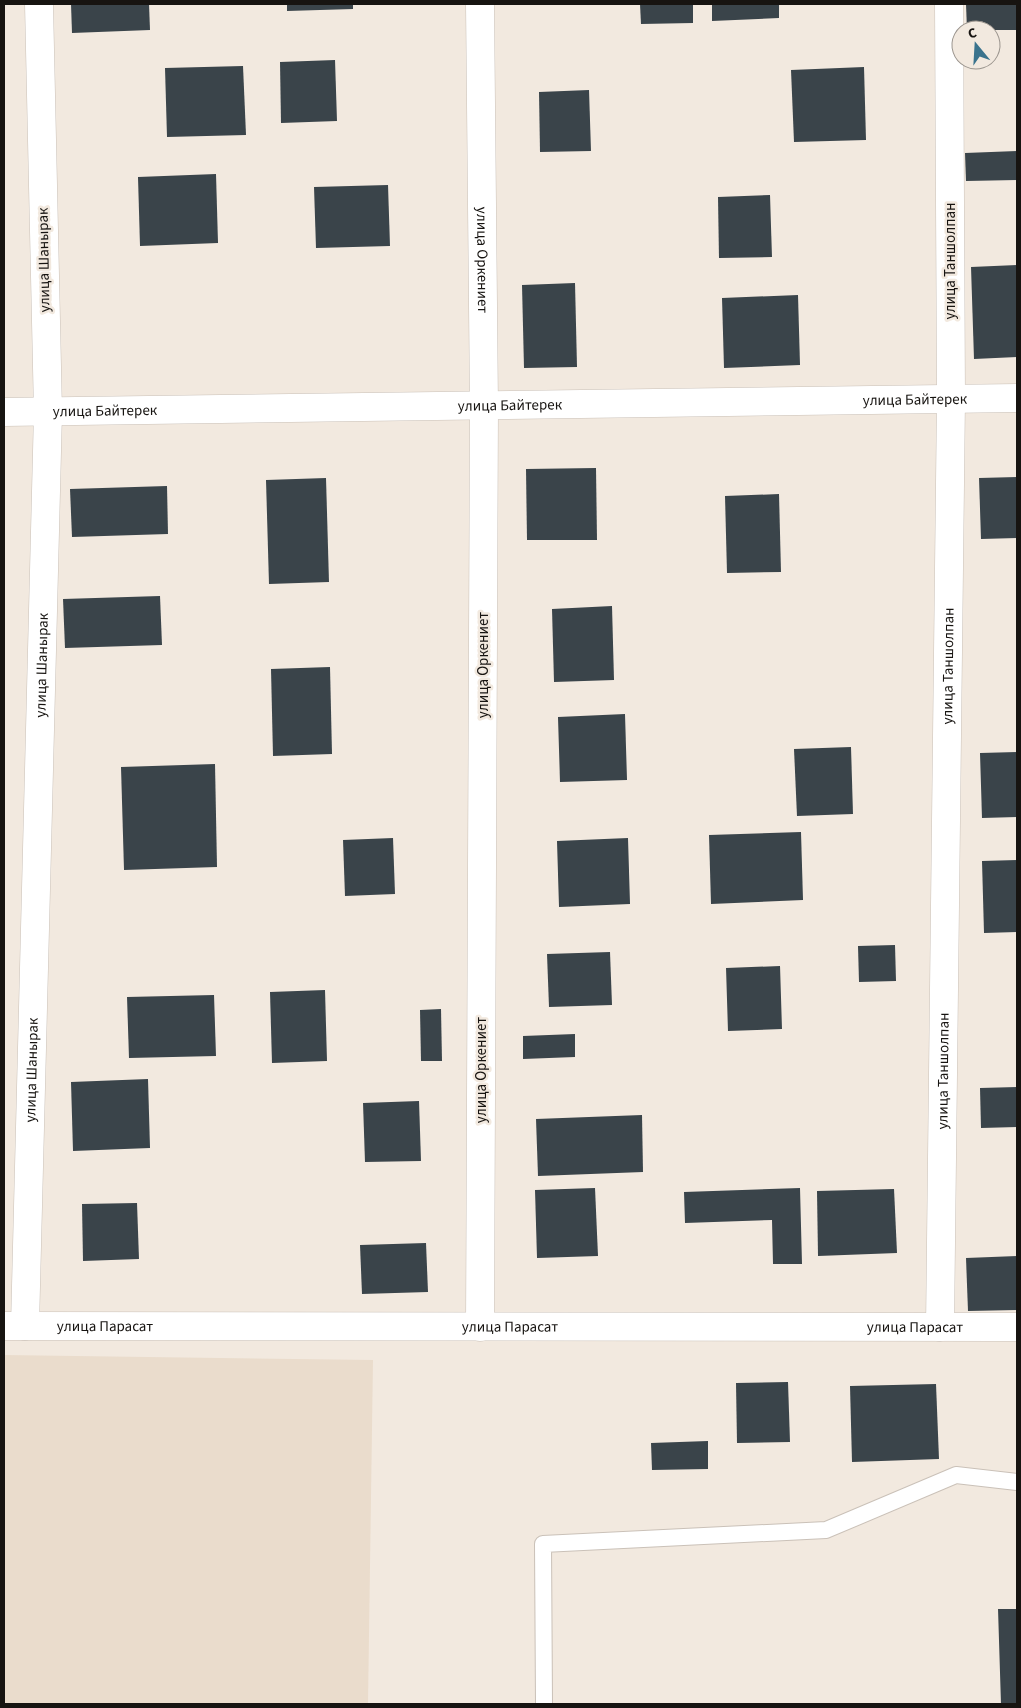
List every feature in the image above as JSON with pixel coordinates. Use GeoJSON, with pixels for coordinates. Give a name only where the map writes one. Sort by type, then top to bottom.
{"type":"FeatureCollection","features":[{"type":"Feature","properties":{"kind":"street","name":"улица Шанырак"},"geometry":{"type":"LineString","coordinates":[[14,1326],[48,412],[39,4]]}},
{"type":"Feature","properties":{"kind":"street","name":"улица Оркениет"},"geometry":{"type":"LineString","coordinates":[[480,4],[484,406],[480,1327]]}},
{"type":"Feature","properties":{"kind":"street","name":"улица Таншолпан"},"geometry":{"type":"LineString","coordinates":[[940,1327],[951,399],[949,4]]}},
{"type":"Feature","properties":{"kind":"street","name":"улица Байтерек"},"geometry":{"type":"LineString","coordinates":[[4,412],[1017,398]]}},
{"type":"Feature","properties":{"kind":"street","name":"улица Парасат"},"geometry":{"type":"LineString","coordinates":[[14,1326],[1017,1328]]}},
{"type":"Feature","properties":{"kind":"lane"},"geometry":{"type":"LineString","coordinates":[[544,1704],[543,1544],[826,1530],[956,1475],[1017,1482]]}},
{"type":"Feature","properties":{"kind":"shaded area"},"geometry":{"type":"Polygon","coordinates":[[[4,1355],[373,1360],[368,1704],[4,1704],[4,1355]]]}},
{"type":"Feature","properties":{"kind":"building"},"geometry":{"type":"Polygon","coordinates":[[[71,4],[149,4],[150,30],[72,33],[71,4]]]}},
{"type":"Feature","properties":{"kind":"building"},"geometry":{"type":"Polygon","coordinates":[[[287,4],[353,4],[353,9],[287,11],[287,4]]]}},
{"type":"Feature","properties":{"kind":"building"},"geometry":{"type":"Polygon","coordinates":[[[640,4],[693,4],[693,23],[641,24],[640,4]]]}},
{"type":"Feature","properties":{"kind":"building"},"geometry":{"type":"Polygon","coordinates":[[[712,4],[779,4],[779,18],[712,21],[712,4]]]}},
{"type":"Feature","properties":{"kind":"building"},"geometry":{"type":"Polygon","coordinates":[[[966,4],[1017,4],[1017,30],[1001,30],[1001,20],[967,20],[966,4]]]}},
{"type":"Feature","properties":{"kind":"building"},"geometry":{"type":"Polygon","coordinates":[[[335,60],[337,121],[281,123],[280,62],[335,60]]]}},
{"type":"Feature","properties":{"kind":"building"},"geometry":{"type":"Polygon","coordinates":[[[243,66],[246,135],[167,137],[165,68],[243,66]]]}},
{"type":"Feature","properties":{"kind":"building"},"geometry":{"type":"Polygon","coordinates":[[[864,67],[866,140],[794,142],[791,70],[864,67]]]}},
{"type":"Feature","properties":{"kind":"building"},"geometry":{"type":"Polygon","coordinates":[[[589,90],[591,151],[540,152],[539,92],[589,90]]]}},
{"type":"Feature","properties":{"kind":"building"},"geometry":{"type":"Polygon","coordinates":[[[1017,151],[1017,180],[966,181],[965,153],[1017,151]]]}},
{"type":"Feature","properties":{"kind":"building"},"geometry":{"type":"Polygon","coordinates":[[[216,174],[218,243],[140,246],[138,177],[216,174]]]}},
{"type":"Feature","properties":{"kind":"building"},"geometry":{"type":"Polygon","coordinates":[[[388,185],[390,246],[316,248],[314,187],[388,185]]]}},
{"type":"Feature","properties":{"kind":"building"},"geometry":{"type":"Polygon","coordinates":[[[770,195],[772,257],[719,258],[718,197],[770,195]]]}},
{"type":"Feature","properties":{"kind":"building"},"geometry":{"type":"Polygon","coordinates":[[[1017,265],[1017,357],[974,359],[971,267],[1017,265]]]}},
{"type":"Feature","properties":{"kind":"building"},"geometry":{"type":"Polygon","coordinates":[[[575,283],[577,367],[524,368],[522,285],[575,283]]]}},
{"type":"Feature","properties":{"kind":"building"},"geometry":{"type":"Polygon","coordinates":[[[798,295],[800,365],[724,368],[722,298],[798,295]]]}},
{"type":"Feature","properties":{"kind":"building"},"geometry":{"type":"Polygon","coordinates":[[[596,468],[597,540],[527,540],[526,469],[596,468]]]}},
{"type":"Feature","properties":{"kind":"building"},"geometry":{"type":"Polygon","coordinates":[[[1017,477],[1017,538],[981,539],[979,478],[1017,477]]]}},
{"type":"Feature","properties":{"kind":"building"},"geometry":{"type":"Polygon","coordinates":[[[326,478],[329,582],[269,584],[266,480],[326,478]]]}},
{"type":"Feature","properties":{"kind":"building"},"geometry":{"type":"Polygon","coordinates":[[[167,486],[168,534],[72,537],[70,489],[167,486]]]}},
{"type":"Feature","properties":{"kind":"building"},"geometry":{"type":"Polygon","coordinates":[[[779,494],[781,572],[727,573],[725,496],[779,494]]]}},
{"type":"Feature","properties":{"kind":"building"},"geometry":{"type":"Polygon","coordinates":[[[160,596],[162,645],[65,648],[63,599],[160,596]]]}},
{"type":"Feature","properties":{"kind":"building"},"geometry":{"type":"Polygon","coordinates":[[[612,606],[614,680],[554,682],[552,609],[612,606]]]}},
{"type":"Feature","properties":{"kind":"building"},"geometry":{"type":"Polygon","coordinates":[[[330,667],[332,754],[273,756],[271,669],[330,667]]]}},
{"type":"Feature","properties":{"kind":"building"},"geometry":{"type":"Polygon","coordinates":[[[625,714],[627,780],[560,782],[558,717],[625,714]]]}},
{"type":"Feature","properties":{"kind":"building"},"geometry":{"type":"Polygon","coordinates":[[[851,747],[853,814],[797,816],[794,749],[851,747]]]}},
{"type":"Feature","properties":{"kind":"building"},"geometry":{"type":"Polygon","coordinates":[[[1017,752],[1017,817],[982,818],[980,753],[1017,752]]]}},
{"type":"Feature","properties":{"kind":"building"},"geometry":{"type":"Polygon","coordinates":[[[215,764],[217,867],[124,870],[121,767],[215,764]]]}},
{"type":"Feature","properties":{"kind":"building"},"geometry":{"type":"Polygon","coordinates":[[[801,832],[803,900],[711,904],[709,835],[801,832]]]}},
{"type":"Feature","properties":{"kind":"building"},"geometry":{"type":"Polygon","coordinates":[[[393,838],[395,894],[345,896],[343,840],[393,838]]]}},
{"type":"Feature","properties":{"kind":"building"},"geometry":{"type":"Polygon","coordinates":[[[628,838],[630,904],[559,907],[557,841],[628,838]]]}},
{"type":"Feature","properties":{"kind":"building"},"geometry":{"type":"Polygon","coordinates":[[[1017,860],[1017,932],[984,933],[982,861],[1017,860]]]}},
{"type":"Feature","properties":{"kind":"building"},"geometry":{"type":"Polygon","coordinates":[[[895,945],[896,981],[859,982],[858,946],[895,945]]]}},
{"type":"Feature","properties":{"kind":"building"},"geometry":{"type":"Polygon","coordinates":[[[610,952],[612,1005],[549,1007],[547,954],[610,952]]]}},
{"type":"Feature","properties":{"kind":"building"},"geometry":{"type":"Polygon","coordinates":[[[780,966],[782,1029],[728,1031],[726,968],[780,966]]]}},
{"type":"Feature","properties":{"kind":"building"},"geometry":{"type":"Polygon","coordinates":[[[325,990],[327,1061],[272,1063],[270,992],[325,990]]]}},
{"type":"Feature","properties":{"kind":"building"},"geometry":{"type":"Polygon","coordinates":[[[214,995],[216,1056],[129,1058],[127,997],[214,995]]]}},
{"type":"Feature","properties":{"kind":"building"},"geometry":{"type":"Polygon","coordinates":[[[441,1009],[442,1061],[421,1061],[420,1010],[441,1009]]]}},
{"type":"Feature","properties":{"kind":"building"},"geometry":{"type":"Polygon","coordinates":[[[575,1034],[575,1057],[523,1059],[523,1036],[575,1034]]]}},
{"type":"Feature","properties":{"kind":"building"},"geometry":{"type":"Polygon","coordinates":[[[148,1079],[150,1148],[73,1151],[71,1082],[148,1079]]]}},
{"type":"Feature","properties":{"kind":"building"},"geometry":{"type":"Polygon","coordinates":[[[1017,1087],[1017,1127],[981,1128],[980,1088],[1017,1087]]]}},
{"type":"Feature","properties":{"kind":"building"},"geometry":{"type":"Polygon","coordinates":[[[419,1101],[421,1161],[365,1162],[363,1103],[419,1101]]]}},
{"type":"Feature","properties":{"kind":"building"},"geometry":{"type":"Polygon","coordinates":[[[642,1115],[643,1172],[538,1176],[536,1119],[642,1115]]]}},
{"type":"Feature","properties":{"kind":"building"},"geometry":{"type":"Polygon","coordinates":[[[595,1188],[598,1256],[537,1258],[535,1190],[595,1188]]]}},
{"type":"Feature","properties":{"kind":"building"},"geometry":{"type":"Polygon","coordinates":[[[800,1188],[802,1264],[773,1264],[772,1220],[685,1223],[684,1192],[800,1188]]]}},
{"type":"Feature","properties":{"kind":"building"},"geometry":{"type":"Polygon","coordinates":[[[894,1189],[897,1253],[818,1256],[817,1191],[894,1189]]]}},
{"type":"Feature","properties":{"kind":"building"},"geometry":{"type":"Polygon","coordinates":[[[137,1203],[139,1259],[83,1261],[82,1204],[137,1203]]]}},
{"type":"Feature","properties":{"kind":"building"},"geometry":{"type":"Polygon","coordinates":[[[426,1243],[428,1292],[362,1294],[360,1245],[426,1243]]]}},
{"type":"Feature","properties":{"kind":"building"},"geometry":{"type":"Polygon","coordinates":[[[1017,1256],[1017,1310],[968,1311],[966,1258],[1017,1256]]]}},
{"type":"Feature","properties":{"kind":"building"},"geometry":{"type":"Polygon","coordinates":[[[788,1382],[790,1442],[737,1443],[736,1383],[788,1382]]]}},
{"type":"Feature","properties":{"kind":"building"},"geometry":{"type":"Polygon","coordinates":[[[936,1384],[939,1459],[852,1462],[850,1386],[936,1384]]]}},
{"type":"Feature","properties":{"kind":"building"},"geometry":{"type":"Polygon","coordinates":[[[708,1441],[708,1469],[652,1470],[651,1443],[708,1441]]]}},
{"type":"Feature","properties":{"kind":"building"},"geometry":{"type":"Polygon","coordinates":[[[998,1609],[1017,1609],[1017,1704],[1001,1704],[998,1609]]]}}]}
